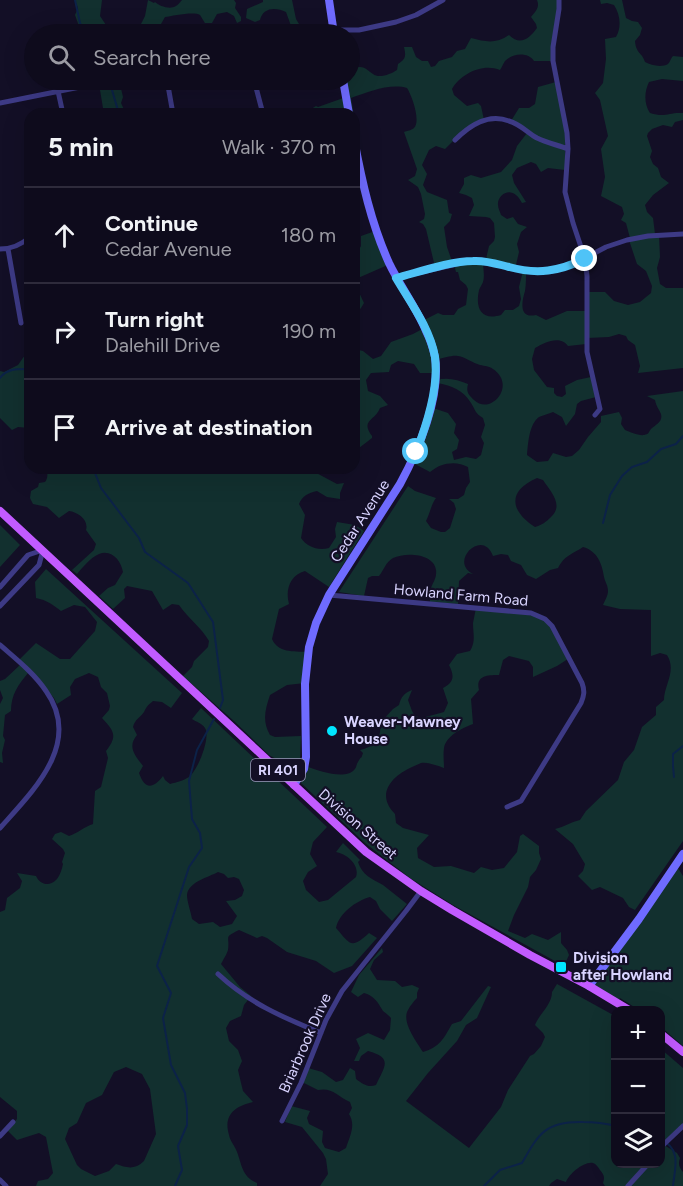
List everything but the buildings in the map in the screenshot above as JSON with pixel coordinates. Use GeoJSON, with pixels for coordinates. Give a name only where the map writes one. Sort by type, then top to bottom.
{"type":"FeatureCollection","features":[{"type":"Feature","properties":{"kind":"main road","name":"Division Street"},"geometry":{"type":"LineString","coordinates":[[0,511],[366,852],[421,891],[621,1006]]}},
{"type":"Feature","properties":{"kind":"main road"},"geometry":{"type":"LineString","coordinates":[[665,1037],[683,1052]]}},
{"type":"Feature","properties":{"kind":"street"},"geometry":{"type":"LineString","coordinates":[[328,0],[332,24]]}},
{"type":"Feature","properties":{"kind":"street"},"geometry":{"type":"LineString","coordinates":[[360,30],[416,15],[443,0]]}},
{"type":"Feature","properties":{"kind":"street"},"geometry":{"type":"LineString","coordinates":[[559,0],[553,62],[566,125],[568,149],[565,192],[585,259],[587,352],[600,409],[595,415]]}},
{"type":"Feature","properties":{"kind":"street"},"geometry":{"type":"LineString","coordinates":[[0,103],[63,90]]}},
{"type":"Feature","properties":{"kind":"street"},"geometry":{"type":"LineString","coordinates":[[169,90],[172,108]]}},
{"type":"Feature","properties":{"kind":"street"},"geometry":{"type":"LineString","coordinates":[[257,90],[261,108]]}},
{"type":"Feature","properties":{"kind":"street"},"geometry":{"type":"LineString","coordinates":[[345,90],[348,108]]}},
{"type":"Feature","properties":{"kind":"street"},"geometry":{"type":"LineString","coordinates":[[58,91],[62,108]]}},
{"type":"Feature","properties":{"kind":"street"},"geometry":{"type":"LineString","coordinates":[[455,140],[475,123],[501,119],[518,125],[546,142],[568,149]]}},
{"type":"Feature","properties":{"kind":"street","name":"Cedar Avenue"},"geometry":{"type":"LineString","coordinates":[[294,785],[304,769],[305,684],[309,647],[318,616],[400,484],[416,452],[430,407],[435,372],[433,351],[423,324],[396,278],[375,227],[360,172]]}},
{"type":"Feature","properties":{"kind":"street"},"geometry":{"type":"LineString","coordinates":[[396,278],[470,261],[484,261],[542,272],[561,269],[606,248],[637,237],[683,234]]}},
{"type":"Feature","properties":{"kind":"street"},"geometry":{"type":"LineString","coordinates":[[0,249],[19,246],[24,242]]}},
{"type":"Feature","properties":{"kind":"street"},"geometry":{"type":"LineString","coordinates":[[8,249],[21,323]]}},
{"type":"Feature","properties":{"kind":"street"},"geometry":{"type":"LineString","coordinates":[[0,587],[28,555],[43,550]]}},
{"type":"Feature","properties":{"kind":"street"},"geometry":{"type":"LineString","coordinates":[[0,606],[39,565],[43,550]]}},
{"type":"Feature","properties":{"kind":"street","name":"Howland Farm Road"},"geometry":{"type":"LineString","coordinates":[[329,595],[531,613],[545,619],[552,626],[582,682],[584,697],[521,801],[507,807]]}},
{"type":"Feature","properties":{"kind":"street"},"geometry":{"type":"LineString","coordinates":[[0,645],[35,677],[47,692],[56,709],[58,729],[57,749],[50,766],[37,786],[0,828]]}},
{"type":"Feature","properties":{"kind":"street"},"geometry":{"type":"LineString","coordinates":[[589,986],[639,919],[683,854]]}},
{"type":"Feature","properties":{"kind":"street","name":"Briarbrook Drive"},"geometry":{"type":"LineString","coordinates":[[282,1121],[342,990],[421,891]]}},
{"type":"Feature","properties":{"kind":"street"},"geometry":{"type":"LineString","coordinates":[[218,974],[233,988],[262,1007],[321,1033]]}},
{"type":"Feature","properties":{"kind":"street"},"geometry":{"type":"LineString","coordinates":[[0,1136],[14,1122]]}},
{"type":"Feature","properties":{"kind":"street"},"geometry":{"type":"LineString","coordinates":[[665,1143],[683,1126]]}},
{"type":"Feature","properties":{"kind":"street"},"geometry":{"type":"LineString","coordinates":[[628,1186],[644,1168]]}},
{"type":"Feature","properties":{"kind":"street"},"geometry":{"type":"LineString","coordinates":[[0,1180],[6,1186]]}},
{"type":"Feature","properties":{"kind":"green space"},"geometry":{"type":"Polygon","coordinates":[[[75,0],[102,0],[100,16],[105,24],[78,24],[75,15],[78,8],[75,0]]]}},
{"type":"Feature","properties":{"kind":"green space"},"geometry":{"type":"Polygon","coordinates":[[[148,0],[171,8],[177,6],[182,0],[234,0],[241,21],[237,23],[234,16],[227,12],[217,14],[212,23],[205,23],[200,15],[188,14],[165,17],[161,24],[141,24],[148,0]]]}},
{"type":"Feature","properties":{"kind":"green space"},"geometry":{"type":"Polygon","coordinates":[[[263,0],[292,0],[299,24],[290,24],[286,12],[274,9],[267,10],[260,20],[255,22],[246,18],[247,9],[263,0]]]}},
{"type":"Feature","properties":{"kind":"green space"},"geometry":{"type":"Polygon","coordinates":[[[537,0],[559,0],[552,61],[534,61],[528,56],[516,55],[508,58],[500,70],[479,69],[461,79],[452,89],[454,95],[467,106],[478,103],[481,106],[484,120],[454,140],[445,149],[436,146],[429,150],[422,165],[427,174],[423,185],[427,192],[447,200],[449,213],[452,214],[450,221],[444,227],[447,247],[453,264],[461,259],[483,262],[484,280],[478,296],[481,312],[489,316],[501,315],[505,310],[513,310],[519,306],[521,299],[519,287],[523,271],[526,272],[522,304],[524,312],[546,320],[567,311],[586,311],[589,292],[605,292],[614,301],[628,305],[640,302],[651,293],[652,286],[646,271],[637,264],[626,223],[621,220],[624,214],[622,207],[601,196],[605,177],[601,149],[608,136],[600,100],[595,93],[603,83],[606,59],[605,39],[616,37],[620,25],[618,12],[614,5],[601,4],[600,0],[622,0],[626,18],[638,22],[642,28],[635,41],[645,62],[662,66],[668,64],[673,56],[683,57],[683,81],[662,79],[649,82],[646,90],[645,98],[650,113],[660,115],[683,113],[683,120],[675,122],[672,127],[663,125],[648,133],[652,151],[650,157],[661,177],[669,183],[653,195],[645,205],[647,212],[653,218],[655,234],[659,235],[660,257],[657,268],[660,284],[666,288],[683,288],[683,368],[638,373],[640,366],[635,345],[626,336],[619,334],[587,338],[586,344],[568,346],[557,340],[548,342],[535,348],[532,359],[534,370],[547,387],[554,388],[557,396],[562,397],[566,394],[565,386],[591,377],[596,397],[577,404],[575,414],[566,426],[562,417],[553,412],[536,420],[530,434],[527,455],[537,462],[548,461],[553,453],[566,457],[572,456],[601,422],[601,416],[619,412],[622,418],[621,424],[625,430],[640,435],[647,434],[660,421],[661,414],[655,400],[647,396],[683,391],[683,841],[635,910],[629,907],[623,898],[600,887],[592,890],[578,876],[585,864],[573,844],[555,829],[580,820],[586,811],[618,780],[624,762],[634,750],[642,727],[656,715],[656,707],[664,700],[671,667],[667,655],[660,653],[651,656],[651,610],[620,609],[603,605],[608,587],[602,567],[592,551],[583,547],[566,558],[558,568],[536,579],[527,575],[521,565],[511,561],[508,555],[493,556],[484,545],[473,547],[468,551],[464,562],[473,574],[468,573],[459,581],[458,604],[430,602],[436,570],[430,560],[418,555],[393,558],[386,564],[379,576],[368,578],[364,596],[339,592],[408,486],[415,491],[436,498],[426,521],[431,528],[445,532],[450,528],[456,509],[454,503],[449,499],[458,499],[464,495],[470,482],[468,467],[448,463],[430,472],[413,463],[433,408],[448,413],[456,424],[454,433],[459,440],[457,449],[452,452],[454,460],[466,457],[476,459],[481,455],[484,443],[481,437],[485,425],[483,418],[461,392],[438,383],[437,380],[453,379],[468,384],[469,394],[481,404],[488,404],[499,397],[503,383],[500,376],[491,368],[458,356],[439,359],[438,373],[420,373],[414,364],[398,361],[391,365],[389,372],[371,373],[366,380],[368,391],[380,396],[388,405],[380,408],[368,424],[372,438],[360,447],[360,350],[373,359],[381,356],[391,342],[426,327],[424,320],[438,313],[454,315],[458,309],[466,305],[468,289],[460,280],[454,264],[435,267],[426,229],[419,222],[424,219],[425,214],[421,194],[418,187],[408,180],[415,176],[417,169],[404,132],[414,128],[417,120],[407,88],[386,87],[351,98],[353,108],[313,108],[349,96],[348,90],[360,90],[360,67],[382,76],[397,70],[398,64],[404,59],[404,47],[412,47],[416,57],[422,61],[428,61],[431,67],[439,61],[452,57],[457,51],[465,49],[471,38],[491,41],[500,40],[509,35],[517,40],[524,40],[537,28],[531,17],[538,7],[537,0]],[[537,478],[527,483],[517,495],[515,501],[517,508],[535,527],[555,512],[556,503],[543,480],[537,478]]]}},
{"type":"Feature","properties":{"kind":"green space"},"geometry":{"type":"Polygon","coordinates":[[[556,82],[565,121],[565,170],[548,168],[541,172],[536,164],[531,162],[517,168],[512,175],[514,183],[526,202],[522,203],[510,192],[504,194],[498,202],[501,215],[507,219],[513,217],[518,224],[527,227],[521,232],[517,244],[519,252],[515,269],[486,259],[489,246],[495,237],[494,223],[490,218],[469,216],[474,205],[472,198],[459,193],[464,184],[464,178],[471,175],[481,178],[501,172],[512,160],[517,146],[527,133],[511,121],[519,108],[529,108],[535,104],[538,87],[556,82]]]}},
{"type":"Feature","properties":{"kind":"green space"},"geometry":{"type":"Polygon","coordinates":[[[100,90],[121,90],[123,108],[103,108],[100,90]]]}},
{"type":"Feature","properties":{"kind":"green space"},"geometry":{"type":"Polygon","coordinates":[[[378,230],[390,264],[360,277],[360,248],[361,236],[378,230]]]}},
{"type":"Feature","properties":{"kind":"green space"},"geometry":{"type":"Polygon","coordinates":[[[360,295],[364,303],[360,309],[360,295]]]}},
{"type":"Feature","properties":{"kind":"green space"},"geometry":{"type":"Polygon","coordinates":[[[24,356],[24,428],[12,430],[0,418],[0,371],[4,372],[18,365],[24,356]]]}},
{"type":"Feature","properties":{"kind":"green space"},"geometry":{"type":"Polygon","coordinates":[[[318,474],[337,484],[344,483],[340,499],[327,497],[317,491],[302,499],[299,504],[305,515],[301,538],[310,546],[325,549],[329,548],[336,537],[337,522],[355,525],[364,531],[329,587],[305,571],[292,580],[288,588],[289,604],[279,609],[272,639],[282,649],[307,652],[305,683],[287,685],[270,695],[265,715],[270,735],[275,737],[301,736],[300,764],[296,770],[289,770],[269,755],[183,676],[208,647],[209,641],[179,605],[172,604],[163,610],[152,591],[127,586],[124,589],[125,598],[113,609],[99,596],[115,585],[123,572],[118,560],[108,553],[96,556],[77,574],[72,570],[94,550],[96,544],[86,530],[86,523],[76,513],[69,511],[59,518],[47,507],[33,504],[30,498],[31,491],[38,487],[39,483],[45,482],[47,475],[318,474]]]}},
{"type":"Feature","properties":{"kind":"green space"},"geometry":{"type":"Polygon","coordinates":[[[0,525],[20,545],[0,567],[0,525]]]}},
{"type":"Feature","properties":{"kind":"green space"},"geometry":{"type":"Polygon","coordinates":[[[46,569],[182,693],[171,708],[162,702],[153,701],[134,724],[137,735],[132,747],[143,766],[139,773],[141,779],[147,785],[153,785],[163,776],[170,784],[184,780],[193,773],[203,753],[206,738],[205,728],[192,719],[201,708],[327,827],[313,842],[310,854],[317,866],[308,872],[303,881],[306,890],[319,902],[328,900],[356,877],[356,868],[352,861],[336,852],[343,843],[360,860],[358,862],[360,866],[371,879],[383,885],[407,904],[392,921],[370,897],[349,908],[341,917],[336,928],[345,938],[354,943],[369,933],[377,938],[352,966],[334,973],[316,961],[287,952],[262,936],[257,938],[239,930],[228,937],[228,950],[221,964],[240,987],[251,996],[244,1005],[241,1016],[230,1021],[226,1028],[229,1041],[238,1050],[242,1061],[238,1070],[243,1091],[253,1102],[232,1112],[228,1128],[243,1170],[257,1183],[257,1186],[36,1186],[38,1181],[48,1179],[53,1173],[46,1137],[39,1133],[17,1140],[7,1130],[17,1119],[17,1111],[0,1097],[0,912],[5,910],[7,898],[20,888],[22,881],[17,873],[36,876],[45,884],[57,879],[65,853],[52,839],[55,834],[61,832],[69,836],[93,824],[95,791],[101,787],[108,758],[106,751],[113,737],[112,730],[102,718],[110,706],[107,693],[101,687],[98,677],[89,673],[75,679],[70,687],[71,695],[57,704],[32,674],[28,673],[16,690],[11,711],[5,715],[3,763],[0,762],[0,704],[3,698],[0,681],[20,665],[19,660],[36,643],[60,659],[70,659],[95,631],[97,622],[85,607],[74,605],[61,611],[47,601],[36,598],[35,582],[46,569]],[[218,872],[195,883],[188,890],[187,898],[192,919],[199,924],[213,922],[220,927],[232,924],[237,916],[226,901],[242,896],[244,890],[239,879],[228,878],[218,872]],[[126,1067],[114,1072],[102,1095],[86,1103],[77,1123],[69,1128],[65,1139],[77,1165],[95,1176],[109,1171],[116,1164],[131,1167],[141,1164],[156,1134],[150,1089],[142,1074],[126,1067]]]}},
{"type":"Feature","properties":{"kind":"green space"},"geometry":{"type":"Polygon","coordinates":[[[476,608],[543,617],[571,657],[533,677],[533,667],[529,661],[509,656],[503,660],[499,675],[484,677],[479,681],[479,690],[471,699],[473,724],[451,736],[445,744],[444,768],[421,763],[405,771],[388,786],[386,799],[395,814],[396,823],[403,828],[429,835],[417,848],[418,858],[434,867],[451,866],[474,873],[481,867],[492,870],[504,868],[517,852],[520,836],[523,834],[539,846],[541,859],[530,877],[528,887],[508,931],[525,938],[532,934],[548,940],[561,932],[561,943],[569,955],[564,966],[453,905],[410,878],[365,843],[301,783],[308,767],[338,774],[350,773],[354,770],[363,753],[360,750],[370,747],[376,741],[380,733],[380,723],[399,705],[403,696],[409,691],[412,690],[408,700],[415,716],[422,718],[444,712],[448,703],[443,688],[450,683],[452,678],[449,665],[457,654],[470,651],[472,647],[476,608]]]}},
{"type":"Feature","properties":{"kind":"green space"},"geometry":{"type":"Polygon","coordinates":[[[676,865],[683,876],[683,1046],[665,1030],[665,1006],[633,1006],[620,998],[617,1003],[589,986],[676,865]]]}},
{"type":"Feature","properties":{"kind":"green space"},"geometry":{"type":"Polygon","coordinates":[[[382,948],[383,952],[374,960],[370,969],[377,980],[395,981],[402,987],[412,985],[419,988],[417,998],[406,1015],[408,1026],[423,1052],[438,1045],[452,1024],[461,1021],[488,986],[491,987],[477,1018],[466,1025],[457,1041],[406,1101],[469,1148],[501,1107],[508,1090],[530,1056],[541,1046],[545,1037],[535,1025],[548,1005],[557,984],[611,1014],[611,1168],[665,1168],[665,1146],[677,1153],[680,1158],[683,1186],[605,1186],[602,1173],[595,1164],[589,1163],[577,1169],[566,1182],[557,1179],[549,1186],[320,1186],[328,1174],[323,1153],[302,1127],[285,1122],[291,1106],[310,1111],[307,1118],[309,1124],[323,1131],[322,1142],[325,1148],[339,1152],[346,1148],[352,1126],[349,1114],[352,1108],[350,1102],[331,1091],[318,1090],[302,1082],[308,1068],[322,1072],[336,1082],[343,1080],[350,1068],[355,1071],[356,1079],[368,1086],[376,1085],[384,1068],[384,1060],[368,1051],[361,1056],[359,1061],[354,1061],[360,1048],[356,1039],[368,1033],[384,1040],[390,1030],[391,1018],[371,996],[364,993],[358,997],[351,992],[359,975],[382,948]]]}},
{"type":"Feature","properties":{"kind":"green space"},"geometry":{"type":"Polygon","coordinates":[[[665,1052],[683,1068],[683,1127],[665,1144],[665,1052]]]}},
{"type":"Feature","properties":{"kind":"waterway"},"geometry":{"type":"LineString","coordinates":[[75,0],[81,24]]}},
{"type":"Feature","properties":{"kind":"waterway"},"geometry":{"type":"LineString","coordinates":[[112,90],[117,108]]}},
{"type":"Feature","properties":{"kind":"waterway"},"geometry":{"type":"LineString","coordinates":[[0,378],[10,371],[24,369]]}},
{"type":"Feature","properties":{"kind":"waterway"},"geometry":{"type":"LineString","coordinates":[[603,523],[610,495],[622,476],[632,467],[647,462],[661,449],[676,444],[683,436]]}},
{"type":"Feature","properties":{"kind":"waterway"},"geometry":{"type":"LineString","coordinates":[[95,474],[101,488],[139,538],[145,552],[188,583],[213,622],[223,700],[220,708]]}},
{"type":"Feature","properties":{"kind":"waterway"},"geometry":{"type":"LineString","coordinates":[[175,1186],[182,1170],[178,1146],[187,1125],[187,1109],[185,1093],[171,1065],[163,1018],[171,993],[157,966],[189,867],[202,848],[200,833],[192,819],[189,781],[197,750],[214,719]]}},
{"type":"Feature","properties":{"kind":"waterway"},"geometry":{"type":"LineString","coordinates":[[674,777],[673,754],[683,746]]}},
{"type":"Feature","properties":{"kind":"waterway"},"geometry":{"type":"LineString","coordinates":[[484,1186],[500,1170],[522,1163],[539,1137],[552,1127],[570,1122],[611,1125]]}},
{"type":"Feature","properties":{"kind":"waterway"},"geometry":{"type":"LineString","coordinates":[[665,1142],[672,1148],[676,1159],[673,1186]]}},
{"type":"Feature","properties":{"kind":"place","name":"Weaver-Mawney House"},"geometry":{"type":"Point","coordinates":[332,731]}},
{"type":"Feature","properties":{"kind":"place","name":"Division after Howland"},"geometry":{"type":"Point","coordinates":[561,967]}},
{"type":"Feature","properties":{"kind":"route"},"geometry":{"type":"LineString","coordinates":[[416,452],[430,407],[435,358],[426,330],[396,278],[470,261],[484,261],[542,272],[561,269],[585,259]]}}]}
